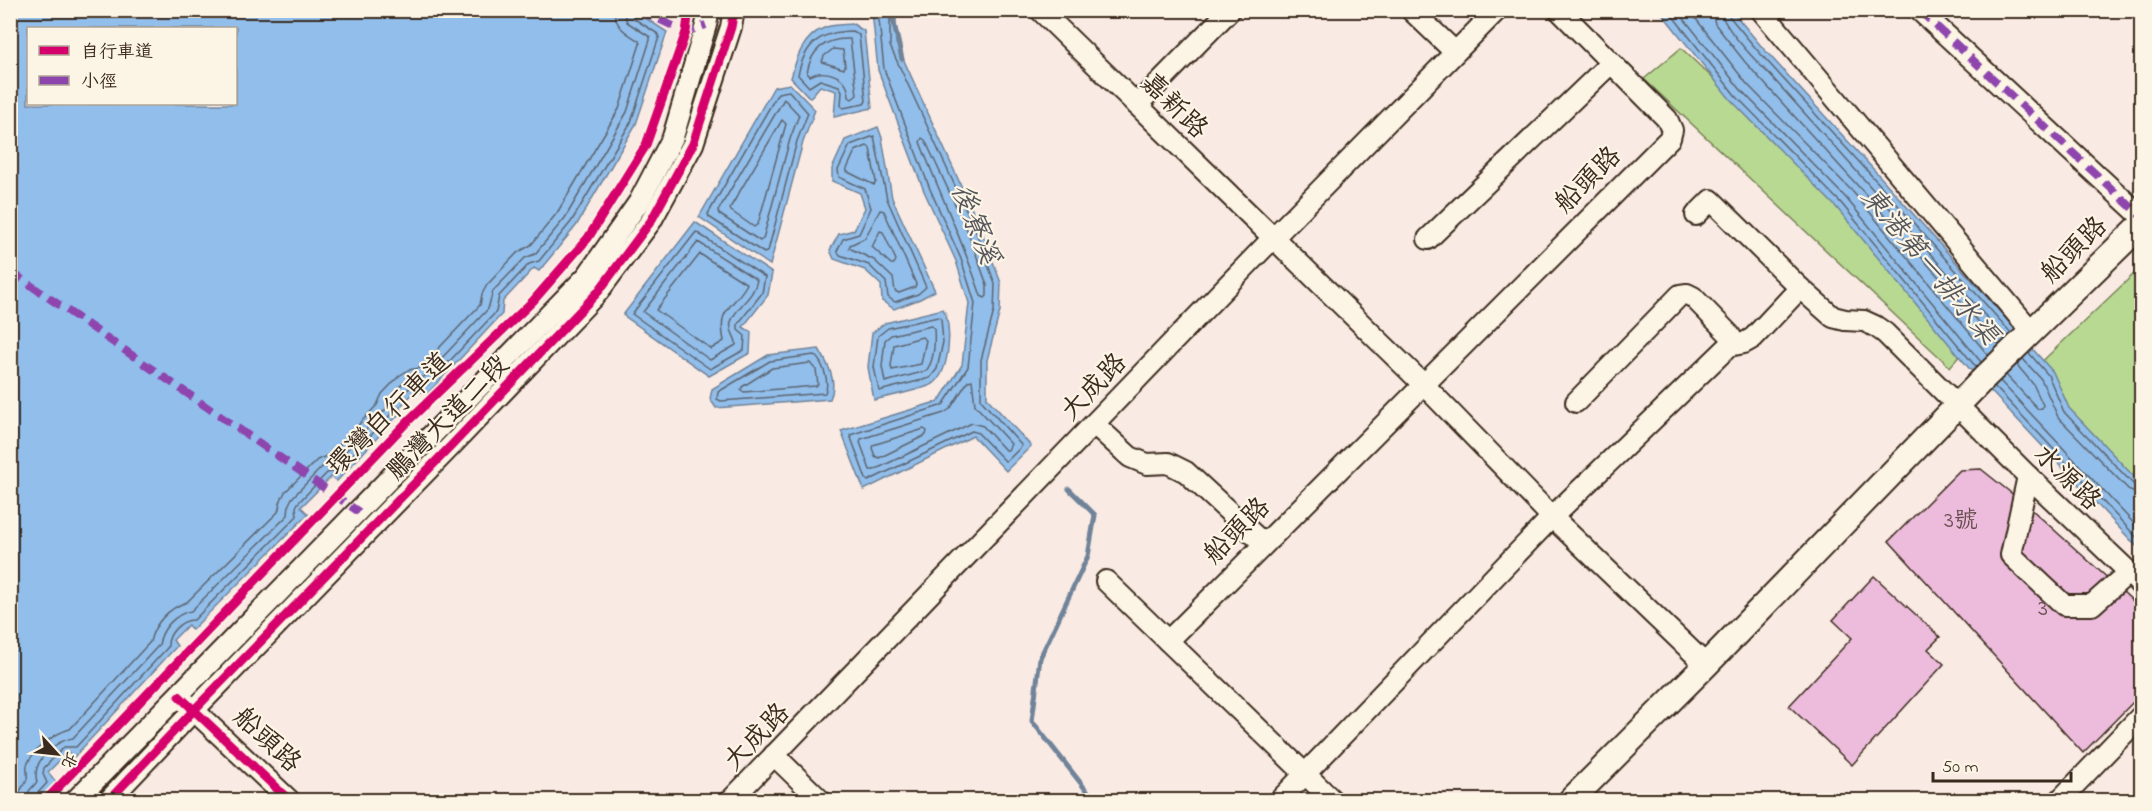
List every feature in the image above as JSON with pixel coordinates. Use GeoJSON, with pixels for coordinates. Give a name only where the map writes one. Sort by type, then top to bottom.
{"type":"FeatureCollection","features":[{"type":"Feature","properties":{"kind":"main road","name":"船頭路"},"geometry":{"type":"LineString","coordinates":[[1957,407],[2142,224]]}},
{"type":"Feature","properties":{"kind":"main road"},"geometry":{"type":"LineString","coordinates":[[1571,801],[1957,407]]}},
{"type":"Feature","properties":{"kind":"street","name":"鵬灣大道二段"},"geometry":{"type":"LineString","coordinates":[[76,801],[587,276],[639,202],[673,137],[709,10]]}},
{"type":"Feature","properties":{"kind":"street","name":"鵬灣大道二段"},"geometry":{"type":"LineString","coordinates":[[109,801],[598,292],[651,221],[693,144],[731,27],[734,10]]}},
{"type":"Feature","properties":{"kind":"street","name":"嘉新路"},"geometry":{"type":"LineString","coordinates":[[1040,10],[1273,238]]}},
{"type":"Feature","properties":{"kind":"street"},"geometry":{"type":"LineString","coordinates":[[1137,105],[1230,10]]}},
{"type":"Feature","properties":{"kind":"street"},"geometry":{"type":"LineString","coordinates":[[1411,10],[1455,52]]}},
{"type":"Feature","properties":{"kind":"street","name":"大成路"},"geometry":{"type":"LineString","coordinates":[[731,801],[1273,238],[1497,10]]}},
{"type":"Feature","properties":{"kind":"street","name":"船頭路"},"geometry":{"type":"LineString","coordinates":[[1168,641],[1670,138],[1672,130],[1667,119],[1559,10]]}},
{"type":"Feature","properties":{"kind":"street"},"geometry":{"type":"LineString","coordinates":[[1761,10],[2039,325]]}},
{"type":"Feature","properties":{"kind":"street"},"geometry":{"type":"LineString","coordinates":[[1918,10],[2142,217]]}},
{"type":"Feature","properties":{"kind":"street"},"geometry":{"type":"LineString","coordinates":[[1428,239],[1611,63]]}},
{"type":"Feature","properties":{"kind":"street","name":"水源路"},"geometry":{"type":"LineString","coordinates":[[1696,215],[1711,200],[1800,288],[1833,317],[1864,321],[1885,333],[1957,407],[2142,587]]}},
{"type":"Feature","properties":{"kind":"street"},"geometry":{"type":"LineString","coordinates":[[1273,238],[1423,384],[1552,517],[1706,665]]}},
{"type":"Feature","properties":{"kind":"street"},"geometry":{"type":"LineString","coordinates":[[1280,801],[1552,517],[1729,346],[1744,343],[1753,338],[1800,288]]}},
{"type":"Feature","properties":{"kind":"street"},"geometry":{"type":"LineString","coordinates":[[1576,402],[1680,295],[1688,294],[1694,297],[1729,334],[1735,344]]}},
{"type":"Feature","properties":{"kind":"street"},"geometry":{"type":"LineString","coordinates":[[1094,424],[1130,457],[1147,464],[1168,463],[1186,471],[1264,544]]}},
{"type":"Feature","properties":{"kind":"street"},"geometry":{"type":"LineString","coordinates":[[2028,476],[2010,555],[2064,605],[2092,605],[2129,572]]}},
{"type":"Feature","properties":{"kind":"street"},"geometry":{"type":"LineString","coordinates":[[1106,581],[1332,801]]}},
{"type":"Feature","properties":{"kind":"street","name":"船頭路"},"geometry":{"type":"LineString","coordinates":[[179,696],[289,801]]}},
{"type":"Feature","properties":{"kind":"street"},"geometry":{"type":"LineString","coordinates":[[2060,801],[2142,715]]}},
{"type":"Feature","properties":{"kind":"street"},"geometry":{"type":"LineString","coordinates":[[774,755],[820,801]]}},
{"type":"Feature","properties":{"kind":"green space"},"geometry":{"type":"Polygon","coordinates":[[[1681,48],[1854,216],[1962,353],[1950,367],[1644,79],[1681,48]]]}},
{"type":"Feature","properties":{"kind":"green space"},"geometry":{"type":"Polygon","coordinates":[[[2137,271],[2141,272],[2141,501],[2031,372],[2137,271]]]}},
{"type":"Feature","properties":{"kind":"water"},"geometry":{"type":"Polygon","coordinates":[[[633,10],[667,32],[636,124],[576,226],[539,271],[534,268],[503,301],[502,314],[428,393],[415,391],[400,407],[401,412],[337,481],[331,477],[301,507],[308,514],[192,630],[188,625],[173,640],[177,646],[74,757],[68,752],[48,772],[56,782],[38,800],[11,800],[11,11],[633,10]]]}},
{"type":"Feature","properties":{"kind":"water"},"geometry":{"type":"Polygon","coordinates":[[[872,11],[896,11],[896,43],[980,227],[1001,283],[1000,311],[987,360],[987,398],[1031,446],[1006,471],[973,436],[864,490],[841,431],[939,401],[962,365],[969,303],[956,261],[924,191],[878,70],[872,11]]]}},
{"type":"Feature","properties":{"kind":"water","name":"東港第一排水渠"},"geometry":{"type":"Polygon","coordinates":[[[1660,11],[1732,11],[1885,182],[2053,372],[2069,408],[2141,484],[2141,551],[1968,367],[1836,207],[1730,99],[1660,11]]]}},
{"type":"Feature","properties":{"kind":"water"},"geometry":{"type":"Polygon","coordinates":[[[853,24],[864,31],[872,108],[834,117],[836,91],[820,86],[810,98],[791,78],[798,56],[811,37],[827,27],[853,24]]]}},
{"type":"Feature","properties":{"kind":"water"},"geometry":{"type":"Polygon","coordinates":[[[790,84],[815,110],[803,142],[770,265],[699,217],[774,87],[790,84]]]}},
{"type":"Feature","properties":{"kind":"water"},"geometry":{"type":"Polygon","coordinates":[[[878,127],[892,198],[935,291],[894,309],[882,301],[881,285],[865,270],[834,259],[830,250],[839,234],[854,230],[865,208],[860,193],[832,181],[832,169],[845,140],[878,127]]]}},
{"type":"Feature","properties":{"kind":"water"},"geometry":{"type":"Polygon","coordinates":[[[695,222],[772,273],[768,295],[743,327],[751,332],[750,353],[709,376],[623,315],[695,222]]]}},
{"type":"Feature","properties":{"kind":"water"},"geometry":{"type":"Polygon","coordinates":[[[943,309],[949,336],[946,359],[939,378],[929,386],[874,400],[868,367],[872,333],[885,323],[943,309]]]}},
{"type":"Feature","properties":{"kind":"water"},"geometry":{"type":"Polygon","coordinates":[[[819,349],[829,367],[832,380],[830,399],[716,408],[710,399],[712,389],[768,355],[819,349]]]}},
{"type":"Feature","properties":{"kind":"building"},"geometry":{"type":"Polygon","coordinates":[[[1981,469],[2030,508],[2133,601],[2142,613],[2142,693],[2083,753],[1889,541],[1960,470],[1981,469]]]}},
{"type":"Feature","properties":{"kind":"building"},"geometry":{"type":"Polygon","coordinates":[[[1874,576],[1940,637],[1928,649],[1944,664],[1852,765],[1789,706],[1852,638],[1833,620],[1874,576]]]}},
{"type":"Feature","properties":{"kind":"waterway","name":"後寮溪"},"geometry":{"type":"LineString","coordinates":[[891,10],[902,59]]}},
{"type":"Feature","properties":{"kind":"waterway","name":"後寮溪"},"geometry":{"type":"LineString","coordinates":[[1069,489],[1095,515],[1088,556],[1040,658],[1032,721],[1094,800]]}},
{"type":"Feature","properties":{"kind":"marked path"},"geometry":{"type":"LineString","coordinates":[[639,10],[686,32],[706,25]]}},
{"type":"Feature","properties":{"kind":"marked path"},"geometry":{"type":"LineString","coordinates":[[1919,10],[2142,217]]}},
{"type":"Feature","properties":{"kind":"marked path"},"geometry":{"type":"LineString","coordinates":[[10,271],[359,512]]}},
{"type":"Feature","properties":{"kind":"cycle path","name":"環灣自行車道"},"geometry":{"type":"LineString","coordinates":[[46,800],[408,421],[533,301],[588,238],[646,145],[686,32],[689,10]]}},
{"type":"Feature","properties":{"kind":"cycle path"},"geometry":{"type":"LineString","coordinates":[[109,800],[598,292],[651,221],[693,144],[731,27],[734,10]]}},
{"type":"Feature","properties":{"kind":"cycle path"},"geometry":{"type":"LineString","coordinates":[[179,696],[289,800]]}}]}
